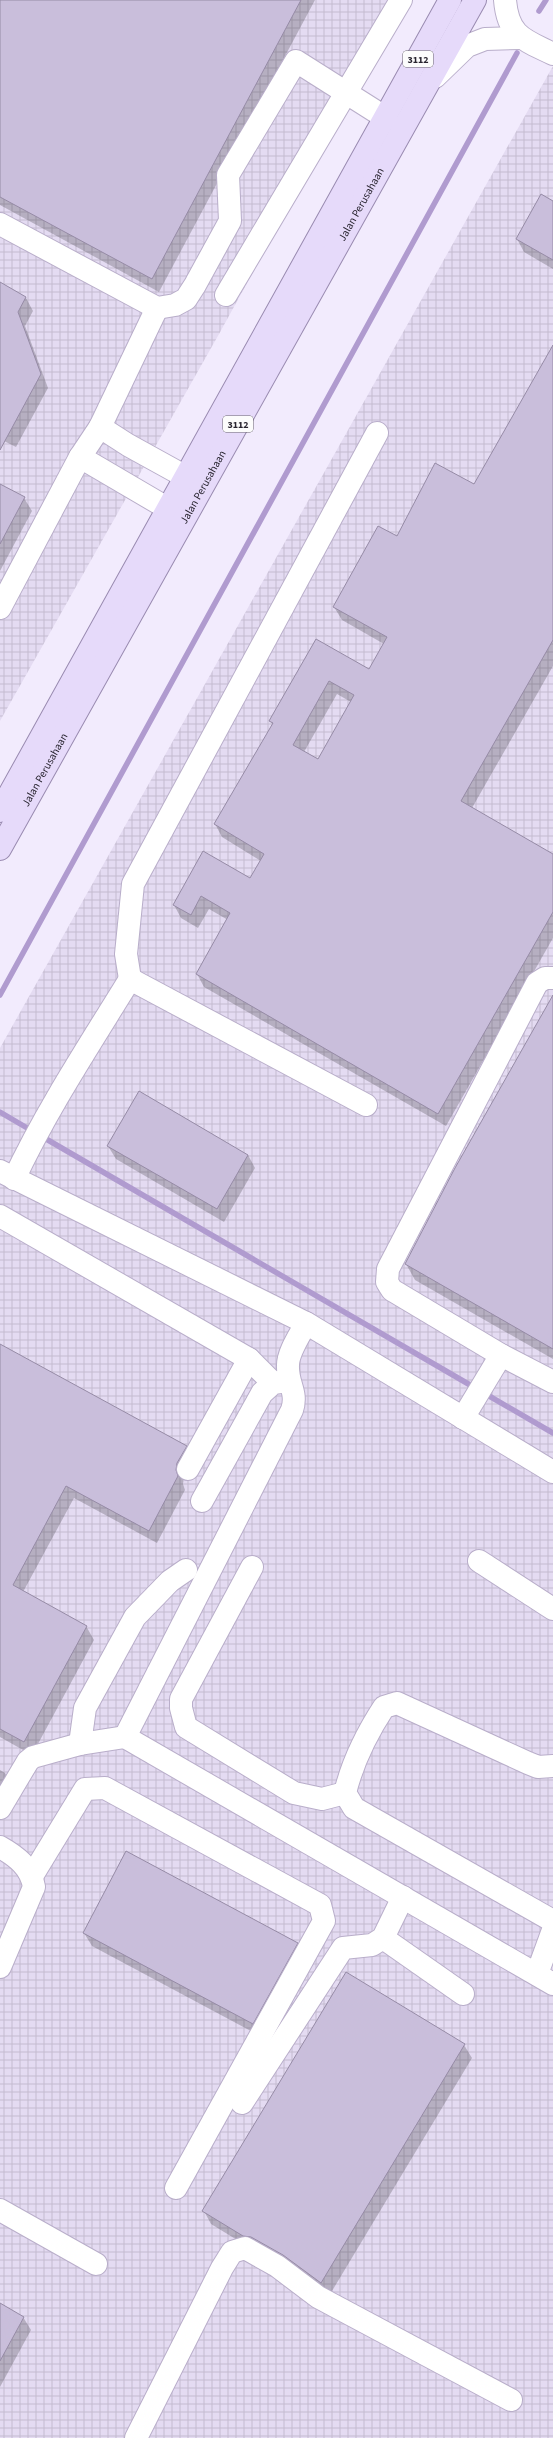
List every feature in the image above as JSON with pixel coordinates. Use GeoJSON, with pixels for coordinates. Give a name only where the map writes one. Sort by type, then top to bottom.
{"type":"FeatureCollection","features":[{"type":"Feature","properties":{"kind":"main road","name":"Jalan Perusahaan"},"geometry":{"type":"LineString","coordinates":[[0,812],[167,508],[186,477],[386,118],[450,0]]}},
{"type":"Feature","properties":{"kind":"main road","name":"Jalan Perusahaan"},"geometry":{"type":"LineString","coordinates":[[0,849],[475,0]]}},
{"type":"Feature","properties":{"kind":"street"},"geometry":{"type":"LineString","coordinates":[[226,296],[400,0]]}},
{"type":"Feature","properties":{"kind":"street"},"geometry":{"type":"LineString","coordinates":[[505,0],[505,9],[520,38]]}},
{"type":"Feature","properties":{"kind":"street"},"geometry":{"type":"LineString","coordinates":[[428,84],[467,46],[485,39],[520,38],[553,54]]}},
{"type":"Feature","properties":{"kind":"street"},"geometry":{"type":"LineString","coordinates":[[0,224],[157,308],[175,305],[186,299],[230,221],[228,175],[296,61],[386,118]]}},
{"type":"Feature","properties":{"kind":"street"},"geometry":{"type":"LineString","coordinates":[[0,608],[80,457],[100,427],[157,308]]}},
{"type":"Feature","properties":{"kind":"street"},"geometry":{"type":"LineString","coordinates":[[100,427],[128,445],[186,477]]}},
{"type":"Feature","properties":{"kind":"street"},"geometry":{"type":"LineString","coordinates":[[377,433],[133,884],[126,954],[130,979],[63,1087],[31,1144],[7,1175],[306,1323],[467,1411],[553,1472]]}},
{"type":"Feature","properties":{"kind":"street"},"geometry":{"type":"LineString","coordinates":[[80,457],[167,508]]}},
{"type":"Feature","properties":{"kind":"street"},"geometry":{"type":"LineString","coordinates":[[553,978],[545,978],[537,983],[388,1269],[387,1282],[392,1290],[495,1364],[553,1382]]}},
{"type":"Feature","properties":{"kind":"street"},"geometry":{"type":"LineString","coordinates":[[130,979],[366,1106]]}},
{"type":"Feature","properties":{"kind":"street"},"geometry":{"type":"LineString","coordinates":[[0,1216],[249,1359],[281,1382],[296,1400],[125,1737]]}},
{"type":"Feature","properties":{"kind":"street"},"geometry":{"type":"LineString","coordinates":[[202,1501],[262,1393],[281,1382],[306,1323]]}},
{"type":"Feature","properties":{"kind":"street"},"geometry":{"type":"LineString","coordinates":[[188,1469],[249,1359]]}},
{"type":"Feature","properties":{"kind":"street"},"geometry":{"type":"LineString","coordinates":[[467,1411],[495,1364]]}},
{"type":"Feature","properties":{"kind":"street"},"geometry":{"type":"LineString","coordinates":[[478,1561],[553,1609]]}},
{"type":"Feature","properties":{"kind":"street"},"geometry":{"type":"LineString","coordinates":[[252,1567],[181,1698],[181,1708],[186,1727],[294,1793],[322,1799],[345,1793]]}},
{"type":"Feature","properties":{"kind":"street"},"geometry":{"type":"LineString","coordinates":[[80,1744],[85,1708],[135,1617],[170,1581],[186,1570]]}},
{"type":"Feature","properties":{"kind":"street"},"geometry":{"type":"LineString","coordinates":[[553,1766],[538,1767],[528,1763],[397,1703],[384,1707],[376,1720],[349,1778],[345,1793],[354,1808],[553,1921]]}},
{"type":"Feature","properties":{"kind":"street"},"geometry":{"type":"LineString","coordinates":[[0,1808],[28,1761],[33,1757],[80,1744],[125,1737],[545,1979],[553,1930]]}},
{"type":"Feature","properties":{"kind":"street"},"geometry":{"type":"LineString","coordinates":[[32,1876],[85,1790],[105,1788],[320,1905],[324,1921],[176,2188]]}},
{"type":"Feature","properties":{"kind":"street"},"geometry":{"type":"LineString","coordinates":[[0,1847],[18,1857],[32,1876],[34,1887],[32,1896],[0,1967]]}},
{"type":"Feature","properties":{"kind":"street"},"geometry":{"type":"LineString","coordinates":[[242,2103],[343,1948],[372,1945],[383,1938],[403,1897]]}},
{"type":"Feature","properties":{"kind":"street"},"geometry":{"type":"LineString","coordinates":[[383,1938],[463,1994]]}},
{"type":"Feature","properties":{"kind":"street"},"geometry":{"type":"LineString","coordinates":[[0,2210],[96,2264]]}},
{"type":"Feature","properties":{"kind":"street"},"geometry":{"type":"LineString","coordinates":[[136,2438],[222,2268],[232,2252],[246,2248],[277,2266],[318,2297],[511,2400]]}},
{"type":"Feature","properties":{"kind":"shaded area"},"geometry":{"type":"Polygon","coordinates":[[[0,0],[403,0],[219,334],[0,721],[0,0]]]}},
{"type":"Feature","properties":{"kind":"shaded area"},"geometry":{"type":"Polygon","coordinates":[[[553,66],[553,2438],[0,2438],[0,1048],[553,66]]]}},
{"type":"Feature","properties":{"kind":"building"},"geometry":{"type":"Polygon","coordinates":[[[0,0],[301,0],[152,279],[0,197],[0,0]]]}},
{"type":"Feature","properties":{"kind":"building"},"geometry":{"type":"Polygon","coordinates":[[[541,194],[553,201],[553,260],[516,239],[541,194]]]}},
{"type":"Feature","properties":{"kind":"building"},"geometry":{"type":"Polygon","coordinates":[[[0,282],[26,297],[18,312],[41,374],[0,450],[0,282]]]}},
{"type":"Feature","properties":{"kind":"building"},"geometry":{"type":"Polygon","coordinates":[[[553,345],[553,640],[461,801],[553,854],[553,912],[438,1114],[196,974],[230,913],[201,896],[191,915],[173,905],[203,851],[250,878],[264,854],[214,824],[273,723],[269,721],[316,639],[369,669],[387,637],[333,607],[378,526],[397,536],[435,463],[474,484],[553,345]],[[329,681],[293,745],[318,759],[354,695],[329,681]]]}},
{"type":"Feature","properties":{"kind":"building"},"geometry":{"type":"Polygon","coordinates":[[[0,484],[25,497],[0,544],[0,484]]]}},
{"type":"Feature","properties":{"kind":"building"},"geometry":{"type":"Polygon","coordinates":[[[553,995],[553,1349],[405,1264],[455,1168],[553,995]]]}},
{"type":"Feature","properties":{"kind":"building"},"geometry":{"type":"Polygon","coordinates":[[[139,1091],[248,1155],[217,1209],[107,1146],[139,1091]]]}},
{"type":"Feature","properties":{"kind":"building"},"geometry":{"type":"Polygon","coordinates":[[[0,1344],[187,1446],[177,1463],[176,1470],[178,1476],[149,1531],[66,1486],[13,1585],[87,1626],[24,1742],[0,1729],[0,1344]]]}},
{"type":"Feature","properties":{"kind":"building"},"geometry":{"type":"Polygon","coordinates":[[[126,1851],[298,1943],[253,2024],[83,1933],[126,1851]]]}},
{"type":"Feature","properties":{"kind":"building"},"geometry":{"type":"Polygon","coordinates":[[[346,1972],[465,2044],[321,2283],[283,2255],[251,2237],[243,2236],[202,2211],[346,1972]]]}},
{"type":"Feature","properties":{"kind":"building"},"geometry":{"type":"Polygon","coordinates":[[[0,2303],[24,2317],[0,2361],[0,2303]]]}},
{"type":"Feature","properties":{"kind":"waterway"},"geometry":{"type":"LineString","coordinates":[[539,11],[546,0]]}},
{"type":"Feature","properties":{"kind":"waterway"},"geometry":{"type":"LineString","coordinates":[[0,995],[517,53]]}},
{"type":"Feature","properties":{"kind":"waterway"},"geometry":{"type":"LineString","coordinates":[[0,1112],[34,1132]]}},
{"type":"Feature","properties":{"kind":"waterway"},"geometry":{"type":"LineString","coordinates":[[41,1136],[477,1389]]}},
{"type":"Feature","properties":{"kind":"waterway"},"geometry":{"type":"LineString","coordinates":[[484,1393],[553,1433]]}}]}
